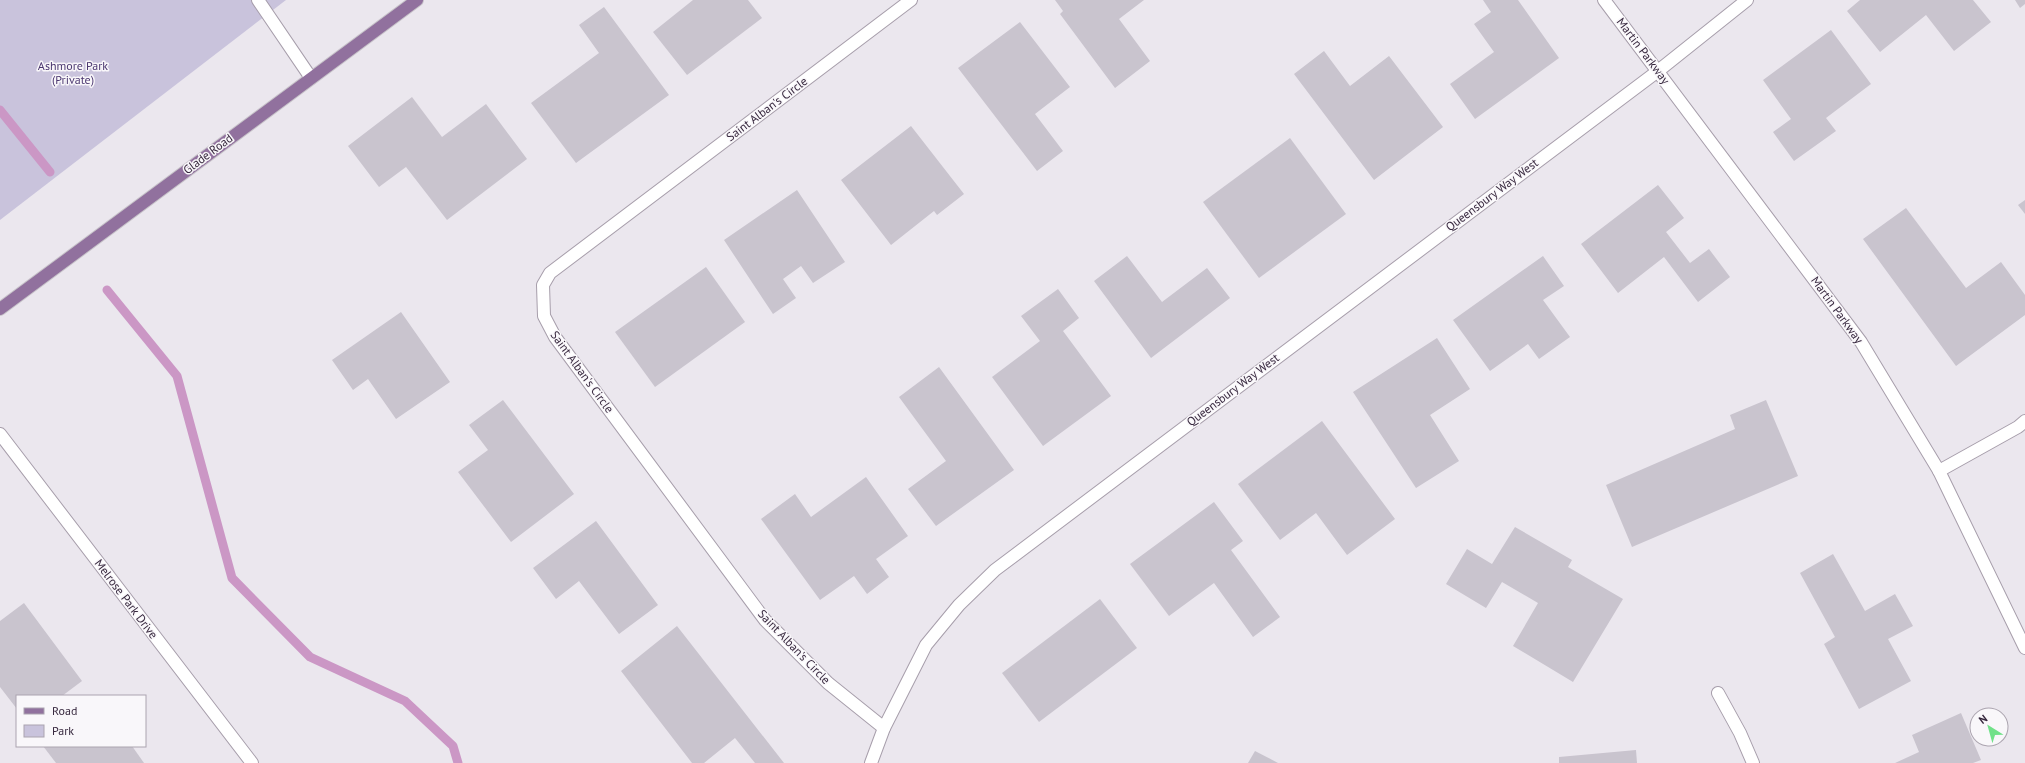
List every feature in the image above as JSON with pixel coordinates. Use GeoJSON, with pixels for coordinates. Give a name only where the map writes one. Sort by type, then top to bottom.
{"type":"FeatureCollection","features":[{"type":"Feature","properties":{"kind":"main road","name":"Glade Road"},"geometry":{"type":"LineString","coordinates":[[0,309],[416,0]]}},
{"type":"Feature","properties":{"kind":"street"},"geometry":{"type":"LineString","coordinates":[[258,0],[311,78]]}},
{"type":"Feature","properties":{"kind":"street","name":"Saint Alban's Circle"},"geometry":{"type":"LineString","coordinates":[[884,728],[828,683],[765,620],[555,337],[544,316],[543,285],[550,274],[911,0]]}},
{"type":"Feature","properties":{"kind":"street","name":"Martin Parkway"},"geometry":{"type":"LineString","coordinates":[[1604,0],[1861,342],[1939,472],[2025,648]]}},
{"type":"Feature","properties":{"kind":"street","name":"Queensbury Way West"},"geometry":{"type":"LineString","coordinates":[[871,763],[884,728],[926,646],[959,605],[995,570],[1658,70],[1747,0]]}},
{"type":"Feature","properties":{"kind":"street"},"geometry":{"type":"LineString","coordinates":[[1939,472],[2018,427],[2025,421]]}},
{"type":"Feature","properties":{"kind":"street","name":"Melrose Park Drive"},"geometry":{"type":"LineString","coordinates":[[0,434],[252,763]]}},
{"type":"Feature","properties":{"kind":"street"},"geometry":{"type":"LineString","coordinates":[[1718,693],[1740,733],[1753,763]]}},
{"type":"Feature","properties":{"kind":"green space","name":"Ashmore Park (Private)"},"geometry":{"type":"Polygon","coordinates":[[[0,0],[286,0],[0,220],[0,0]]]}},
{"type":"Feature","properties":{"kind":"building"},"geometry":{"type":"Polygon","coordinates":[[[693,0],[748,0],[762,18],[687,75],[653,32],[693,0]]]}},
{"type":"Feature","properties":{"kind":"building"},"geometry":{"type":"Polygon","coordinates":[[[1055,0],[1144,0],[1119,19],[1150,61],[1115,88],[1060,14],[1063,11],[1055,0]]]}},
{"type":"Feature","properties":{"kind":"building"},"geometry":{"type":"Polygon","coordinates":[[[1483,0],[1518,0],[1559,58],[1475,119],[1450,84],[1494,52],[1474,24],[1491,12],[1483,0]]]}},
{"type":"Feature","properties":{"kind":"building"},"geometry":{"type":"Polygon","coordinates":[[[1860,0],[1973,0],[1991,22],[1954,51],[1926,15],[1880,52],[1847,11],[1860,0]]]}},
{"type":"Feature","properties":{"kind":"building"},"geometry":{"type":"Polygon","coordinates":[[[2015,0],[2025,0],[2025,4],[2020,8],[2015,0]]]}},
{"type":"Feature","properties":{"kind":"building"},"geometry":{"type":"Polygon","coordinates":[[[604,7],[669,95],[576,163],[531,103],[599,53],[579,25],[604,7]]]}},
{"type":"Feature","properties":{"kind":"building"},"geometry":{"type":"Polygon","coordinates":[[[1020,22],[1070,87],[1035,114],[1063,151],[1037,171],[958,68],[1020,22]]]}},
{"type":"Feature","properties":{"kind":"building"},"geometry":{"type":"Polygon","coordinates":[[[1831,30],[1871,84],[1826,118],[1836,131],[1794,161],[1773,132],[1791,119],[1763,80],[1831,30]]]}},
{"type":"Feature","properties":{"kind":"building"},"geometry":{"type":"Polygon","coordinates":[[[1324,51],[1350,86],[1389,56],[1443,127],[1374,180],[1294,74],[1324,51]]]}},
{"type":"Feature","properties":{"kind":"building"},"geometry":{"type":"Polygon","coordinates":[[[412,97],[442,137],[486,104],[527,159],[447,220],[406,167],[379,187],[348,146],[412,97]]]}},
{"type":"Feature","properties":{"kind":"building"},"geometry":{"type":"Polygon","coordinates":[[[911,126],[964,194],[937,215],[934,211],[891,245],[841,180],[911,126]]]}},
{"type":"Feature","properties":{"kind":"building"},"geometry":{"type":"Polygon","coordinates":[[[1290,138],[1346,214],[1259,278],[1203,202],[1290,138]]]}},
{"type":"Feature","properties":{"kind":"building"},"geometry":{"type":"Polygon","coordinates":[[[1658,185],[1684,218],[1666,232],[1690,263],[1709,249],[1730,277],[1698,302],[1664,257],[1618,293],[1581,244],[1658,185]]]}},
{"type":"Feature","properties":{"kind":"building"},"geometry":{"type":"Polygon","coordinates":[[[797,190],[845,262],[813,283],[801,266],[783,279],[796,298],[773,314],[724,240],[797,190]]]}},
{"type":"Feature","properties":{"kind":"building"},"geometry":{"type":"Polygon","coordinates":[[[2025,200],[2025,214],[2018,205],[2025,200]]]}},
{"type":"Feature","properties":{"kind":"building"},"geometry":{"type":"Polygon","coordinates":[[[1906,208],[1966,288],[2001,262],[2025,295],[2025,315],[1956,366],[1863,239],[1906,208]]]}},
{"type":"Feature","properties":{"kind":"building"},"geometry":{"type":"Polygon","coordinates":[[[1127,256],[1162,302],[1207,268],[1230,298],[1151,358],[1094,281],[1127,256]]]}},
{"type":"Feature","properties":{"kind":"building"},"geometry":{"type":"Polygon","coordinates":[[[1543,256],[1564,286],[1543,300],[1570,337],[1539,359],[1528,344],[1490,371],[1453,320],[1543,256]]]}},
{"type":"Feature","properties":{"kind":"building"},"geometry":{"type":"Polygon","coordinates":[[[706,267],[745,322],[655,387],[615,332],[706,267]]]}},
{"type":"Feature","properties":{"kind":"building"},"geometry":{"type":"Polygon","coordinates":[[[1058,289],[1079,318],[1063,331],[1111,396],[1043,446],[992,377],[1040,341],[1021,316],[1058,289]]]}},
{"type":"Feature","properties":{"kind":"building"},"geometry":{"type":"Polygon","coordinates":[[[401,312],[450,382],[396,419],[368,379],[353,390],[332,360],[401,312]]]}},
{"type":"Feature","properties":{"kind":"building"},"geometry":{"type":"Polygon","coordinates":[[[1437,338],[1470,389],[1430,415],[1459,461],[1416,488],[1353,392],[1437,338]]]}},
{"type":"Feature","properties":{"kind":"building"},"geometry":{"type":"Polygon","coordinates":[[[939,367],[1014,470],[936,526],[908,489],[946,461],[899,397],[939,367]]]}},
{"type":"Feature","properties":{"kind":"building"},"geometry":{"type":"Polygon","coordinates":[[[503,400],[574,494],[511,542],[458,472],[488,450],[469,425],[503,400]]]}},
{"type":"Feature","properties":{"kind":"building"},"geometry":{"type":"Polygon","coordinates":[[[1766,400],[1798,476],[1632,547],[1606,485],[1735,429],[1730,415],[1766,400]]]}},
{"type":"Feature","properties":{"kind":"building"},"geometry":{"type":"Polygon","coordinates":[[[1322,421],[1395,519],[1347,555],[1316,513],[1280,540],[1238,484],[1322,421]]]}},
{"type":"Feature","properties":{"kind":"building"},"geometry":{"type":"Polygon","coordinates":[[[866,477],[908,536],[876,559],[889,577],[867,594],[854,576],[820,600],[761,519],[795,494],[811,517],[866,477]]]}},
{"type":"Feature","properties":{"kind":"building"},"geometry":{"type":"Polygon","coordinates":[[[1214,502],[1243,541],[1231,550],[1280,617],[1253,637],[1214,583],[1169,616],[1130,564],[1214,502]]]}},
{"type":"Feature","properties":{"kind":"building"},"geometry":{"type":"Polygon","coordinates":[[[596,521],[658,605],[619,634],[579,581],[556,599],[533,568],[596,521]]]}},
{"type":"Feature","properties":{"kind":"building"},"geometry":{"type":"Polygon","coordinates":[[[1515,527],[1572,560],[1568,567],[1623,599],[1573,682],[1513,646],[1538,603],[1502,582],[1486,608],[1446,584],[1467,549],[1492,564],[1515,527]]]}},
{"type":"Feature","properties":{"kind":"building"},"geometry":{"type":"Polygon","coordinates":[[[1833,554],[1865,611],[1895,594],[1913,626],[1888,639],[1911,681],[1859,709],[1824,644],[1835,637],[1800,573],[1833,554]]]}},
{"type":"Feature","properties":{"kind":"building"},"geometry":{"type":"Polygon","coordinates":[[[1100,599],[1137,648],[1039,722],[1002,673],[1100,599]]]}},
{"type":"Feature","properties":{"kind":"building"},"geometry":{"type":"Polygon","coordinates":[[[24,603],[82,681],[63,695],[16,695],[16,708],[0,687],[0,621],[24,603]]]}},
{"type":"Feature","properties":{"kind":"building"},"geometry":{"type":"Polygon","coordinates":[[[677,626],[784,763],[755,763],[735,738],[704,763],[692,763],[621,671],[677,626]]]}},
{"type":"Feature","properties":{"kind":"building"},"geometry":{"type":"Polygon","coordinates":[[[1961,713],[1969,732],[1969,747],[1975,747],[1981,760],[1973,763],[1895,763],[1919,752],[1912,735],[1961,713]]]}},
{"type":"Feature","properties":{"kind":"building"},"geometry":{"type":"Polygon","coordinates":[[[44,747],[133,747],[144,763],[56,763],[44,747]]]}},
{"type":"Feature","properties":{"kind":"building"},"geometry":{"type":"Polygon","coordinates":[[[1636,750],[1637,763],[1559,763],[1559,757],[1636,750]]]}},
{"type":"Feature","properties":{"kind":"building"},"geometry":{"type":"Polygon","coordinates":[[[1255,751],[1278,763],[1248,763],[1255,751]]]}},
{"type":"Feature","properties":{"kind":"waterway"},"geometry":{"type":"LineString","coordinates":[[0,110],[50,172]]}},
{"type":"Feature","properties":{"kind":"waterway"},"geometry":{"type":"LineString","coordinates":[[107,290],[177,376],[232,578],[310,657],[405,701],[453,746],[458,763]]}}]}
